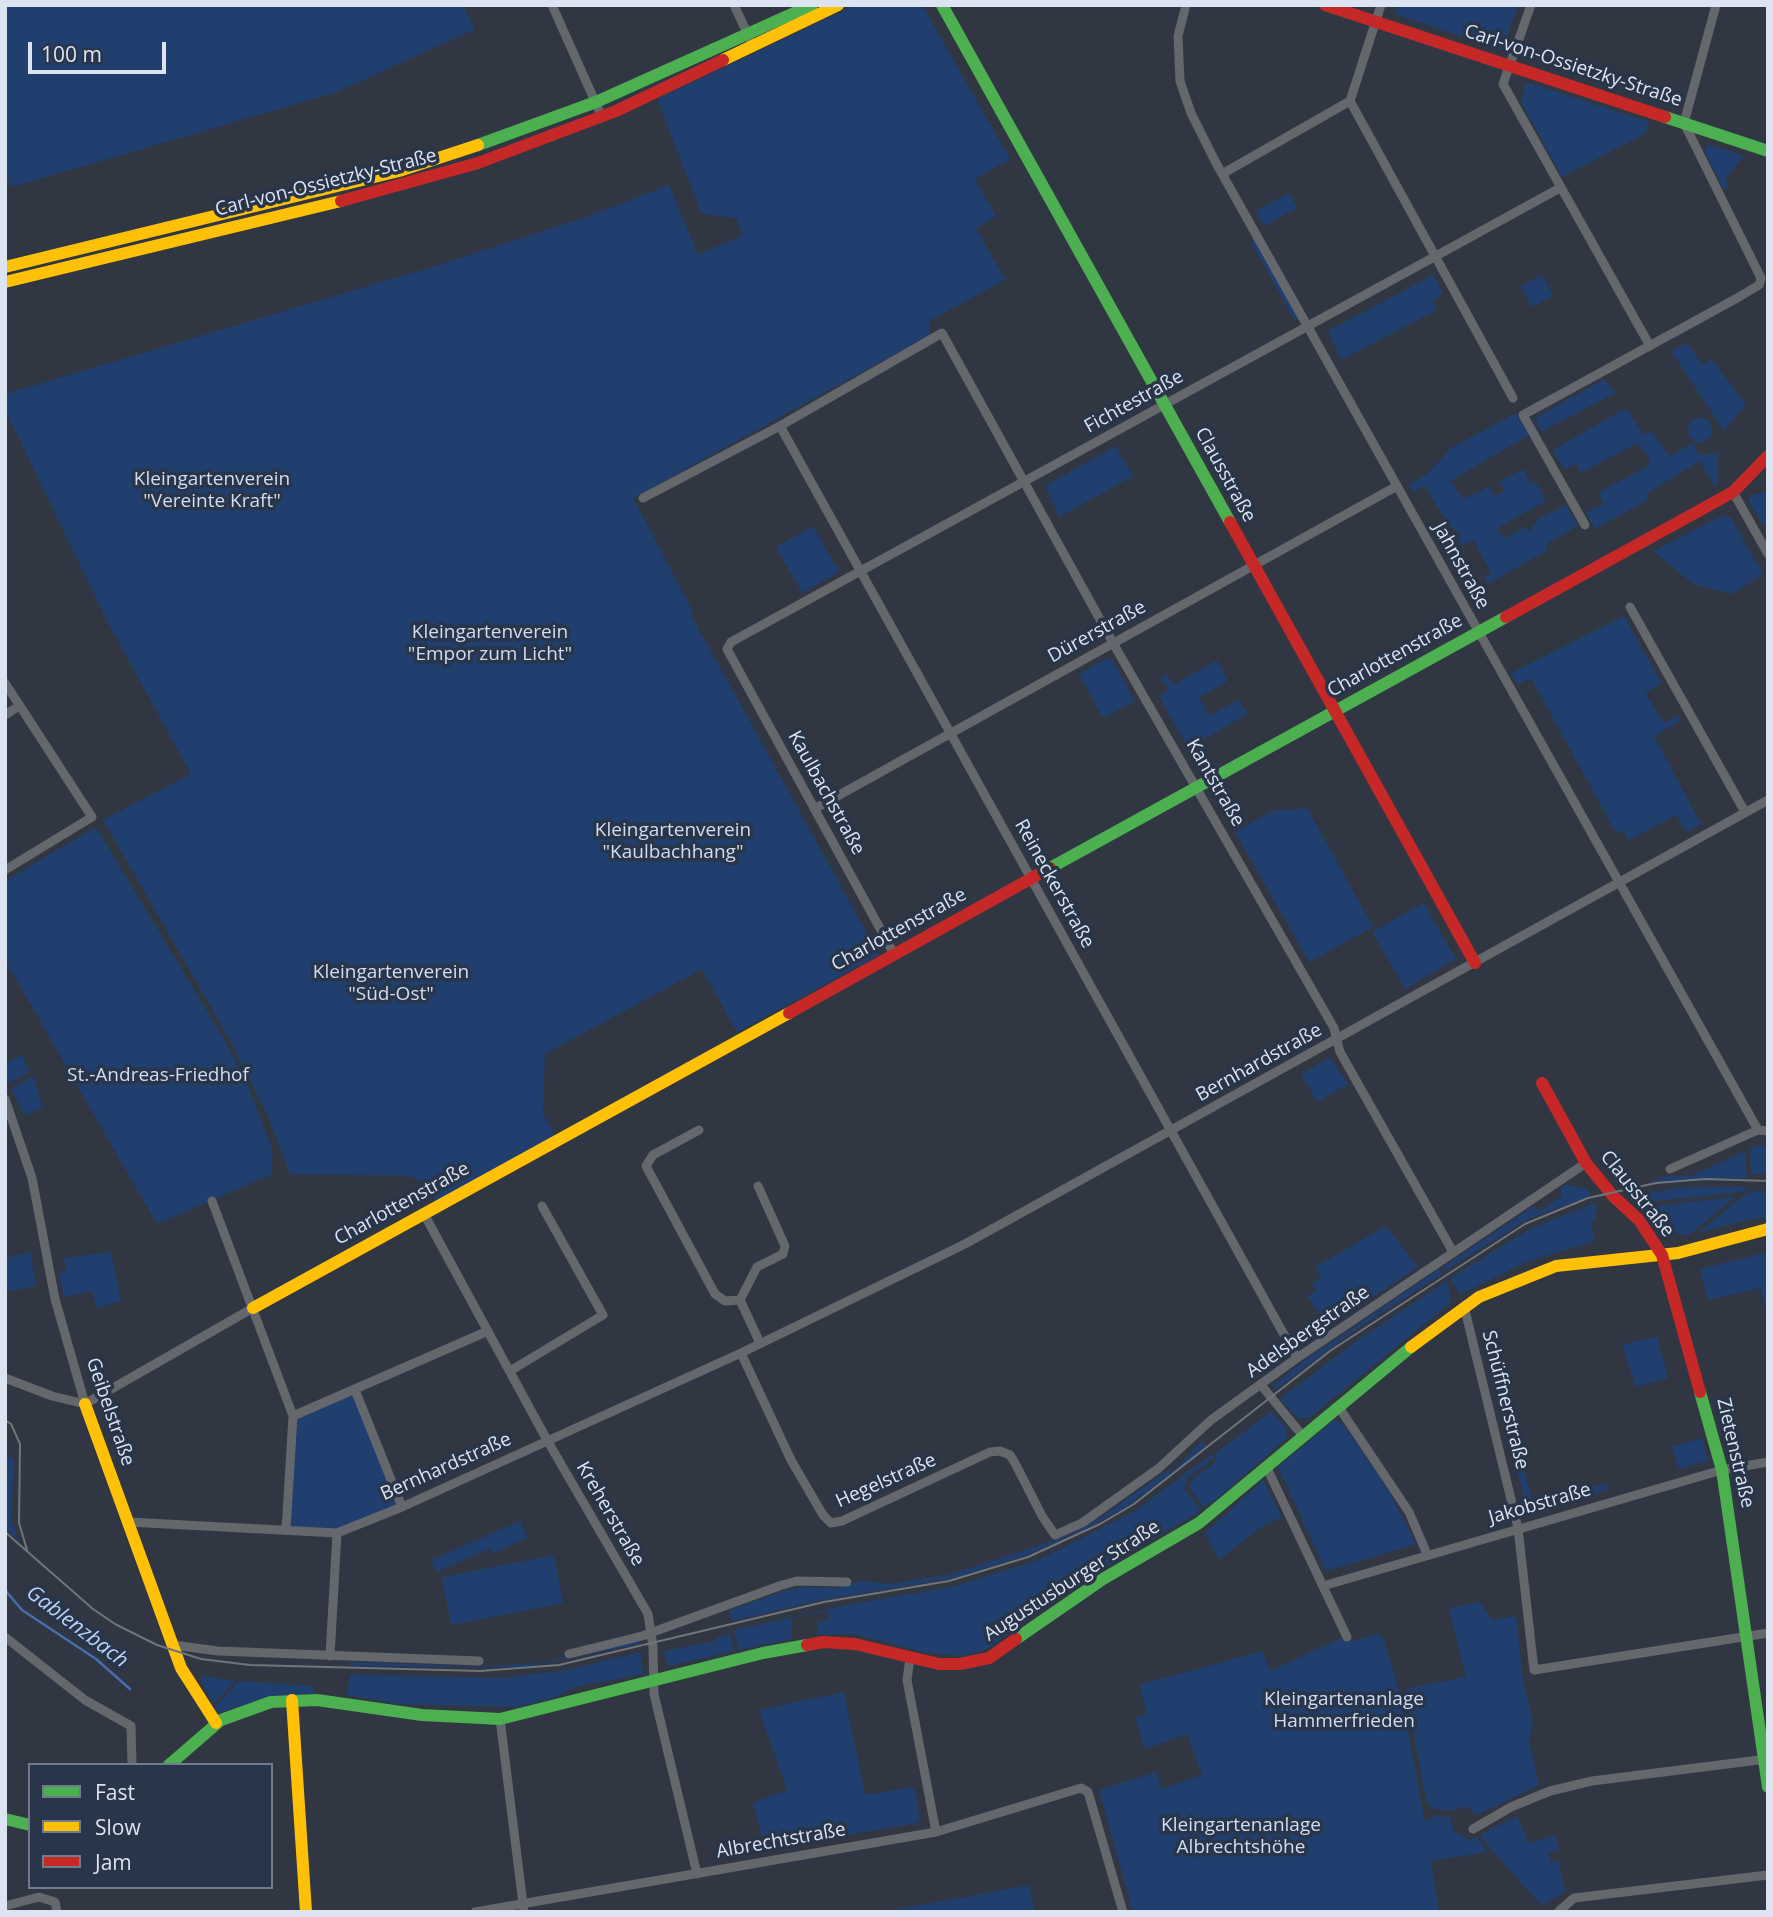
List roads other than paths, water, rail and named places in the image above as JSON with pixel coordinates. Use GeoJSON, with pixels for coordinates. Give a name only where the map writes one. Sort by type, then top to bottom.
{"type":"FeatureCollection","features":[{"type":"Feature","properties":{"kind":"street"},"geometry":{"type":"LineString","coordinates":[[552,5],[602,117]]}},
{"type":"Feature","properties":{"kind":"street"},"geometry":{"type":"LineString","coordinates":[[734,5],[751,41]]}},
{"type":"Feature","properties":{"kind":"street","name":"Carl-von-Ossietzky-Straße"},"geometry":{"type":"LineString","coordinates":[[5,282],[403,186],[468,166],[602,117],[751,41],[812,5]]}},
{"type":"Feature","properties":{"kind":"street","name":"Carl-von-Ossietzky-Straße"},"geometry":{"type":"LineString","coordinates":[[5,267],[399,171],[463,151],[596,102],[838,5]]}},
{"type":"Feature","properties":{"kind":"street","name":"Clausstraße"},"geometry":{"type":"LineString","coordinates":[[942,5],[1475,963]]}},
{"type":"Feature","properties":{"kind":"street","name":"Jahnstraße"},"geometry":{"type":"LineString","coordinates":[[1186,5],[1178,36],[1180,81],[1191,113],[1222,174],[1619,882],[1763,1130]]}},
{"type":"Feature","properties":{"kind":"street","name":"Carl-von-Ossietzky-Straße"},"geometry":{"type":"LineString","coordinates":[[1325,5],[1768,151]]}},
{"type":"Feature","properties":{"kind":"street"},"geometry":{"type":"LineString","coordinates":[[1222,174],[1350,101],[1381,5]]}},
{"type":"Feature","properties":{"kind":"street"},"geometry":{"type":"LineString","coordinates":[[1531,5],[1503,76],[1506,92],[1650,346]]}},
{"type":"Feature","properties":{"kind":"street"},"geometry":{"type":"LineString","coordinates":[[1585,525],[1523,415],[1763,286],[1759,272],[1684,124],[1716,5]]}},
{"type":"Feature","properties":{"kind":"street"},"geometry":{"type":"LineString","coordinates":[[1350,101],[1513,398]]}},
{"type":"Feature","properties":{"kind":"street","name":"Carl-von-Ossietzky-Straße"},"geometry":{"type":"LineString","coordinates":[[463,151],[468,166]]}},
{"type":"Feature","properties":{"kind":"street","name":"Fichtestraße"},"geometry":{"type":"LineString","coordinates":[[727,649],[731,642],[1560,188]]}},
{"type":"Feature","properties":{"kind":"street"},"geometry":{"type":"LineString","coordinates":[[188,222],[192,237]]}},
{"type":"Feature","properties":{"kind":"street","name":"Kantstraße"},"geometry":{"type":"LineString","coordinates":[[780,426],[942,333],[1113,643],[1334,1028],[1340,1052],[1453,1252]]}},
{"type":"Feature","properties":{"kind":"street"},"geometry":{"type":"LineString","coordinates":[[643,498],[780,426]]}},
{"type":"Feature","properties":{"kind":"street","name":"Reineckerstraße"},"geometry":{"type":"LineString","coordinates":[[780,426],[1297,1358]]}},
{"type":"Feature","properties":{"kind":"street","name":"Charlottenstraße"},"geometry":{"type":"LineString","coordinates":[[85,1404],[253,1308],[1732,492],[1768,456]]}},
{"type":"Feature","properties":{"kind":"street","name":"Dürerstraße"},"geometry":{"type":"LineString","coordinates":[[814,808],[1396,486]]}},
{"type":"Feature","properties":{"kind":"street"},"geometry":{"type":"LineString","coordinates":[[1732,492],[1768,554]]}},
{"type":"Feature","properties":{"kind":"street"},"geometry":{"type":"LineString","coordinates":[[1630,607],[1745,812]]}},
{"type":"Feature","properties":{"kind":"street","name":"Kaulbachstraße"},"geometry":{"type":"LineString","coordinates":[[727,649],[894,954]]}},
{"type":"Feature","properties":{"kind":"street"},"geometry":{"type":"LineString","coordinates":[[5,683],[92,817],[5,870]]}},
{"type":"Feature","properties":{"kind":"street"},"geometry":{"type":"LineString","coordinates":[[5,715],[19,706]]}},
{"type":"Feature","properties":{"kind":"street","name":"Bernhardstraße"},"geometry":{"type":"LineString","coordinates":[[128,1522],[337,1533],[402,1507],[741,1353],[965,1244],[1768,800]]}},
{"type":"Feature","properties":{"kind":"street","name":"Clausstraße"},"geometry":{"type":"LineString","coordinates":[[1542,1083],[1581,1167],[1639,1220],[1662,1255]]}},
{"type":"Feature","properties":{"kind":"street","name":"Geibelstraße"},"geometry":{"type":"LineString","coordinates":[[5,1099],[32,1178],[55,1299],[85,1404],[188,1682],[216,1723]]}},
{"type":"Feature","properties":{"kind":"street"},"geometry":{"type":"LineString","coordinates":[[699,1130],[653,1155],[646,1166],[715,1294],[725,1301],[740,1300]]}},
{"type":"Feature","properties":{"kind":"street"},"geometry":{"type":"LineString","coordinates":[[1670,1170],[1763,1130]]}},
{"type":"Feature","properties":{"kind":"street","name":"Adelsbergstraße"},"geometry":{"type":"LineString","coordinates":[[1055,1535],[1082,1523],[1159,1468],[1211,1420],[1297,1358],[1581,1167]]}},
{"type":"Feature","properties":{"kind":"street"},"geometry":{"type":"LineString","coordinates":[[740,1300],[757,1267],[783,1254],[785,1246],[758,1186]]}},
{"type":"Feature","properties":{"kind":"street"},"geometry":{"type":"LineString","coordinates":[[212,1201],[293,1416],[286,1529]]}},
{"type":"Feature","properties":{"kind":"street"},"geometry":{"type":"LineString","coordinates":[[510,1371],[603,1315],[542,1206]]}},
{"type":"Feature","properties":{"kind":"street","name":"Kreherstraße"},"geometry":{"type":"LineString","coordinates":[[424,1214],[547,1440],[648,1614],[652,1632],[653,1681],[697,1874]]}},
{"type":"Feature","properties":{"kind":"street","name":"Augustusburger Straße"},"geometry":{"type":"LineString","coordinates":[[171,1763],[216,1723],[253,1706],[292,1700],[317,1700],[429,1716],[500,1719],[763,1653],[823,1642],[855,1644],[910,1658],[960,1664],[997,1654],[1103,1579],[1199,1523],[1302,1435],[1464,1306],[1500,1286],[1556,1266],[1662,1255],[1768,1229]]}},
{"type":"Feature","properties":{"kind":"street","name":"Zietenstraße"},"geometry":{"type":"LineString","coordinates":[[1662,1255],[1722,1470],[1768,1787]]}},
{"type":"Feature","properties":{"kind":"street"},"geometry":{"type":"LineString","coordinates":[[740,1300],[760,1343]]}},
{"type":"Feature","properties":{"kind":"street","name":"Schüffnerstraße"},"geometry":{"type":"LineString","coordinates":[[1464,1306],[1518,1528],[1534,1670],[1747,1637]]}},
{"type":"Feature","properties":{"kind":"street"},"geometry":{"type":"LineString","coordinates":[[293,1416],[488,1331]]}},
{"type":"Feature","properties":{"kind":"street","name":"Hegelstraße"},"geometry":{"type":"LineString","coordinates":[[741,1353],[791,1460],[831,1523],[842,1521],[990,1452],[1000,1451],[1010,1455],[1055,1535]]}},
{"type":"Feature","properties":{"kind":"street"},"geometry":{"type":"LineString","coordinates":[[5,1378],[52,1396],[85,1404]]}},
{"type":"Feature","properties":{"kind":"street"},"geometry":{"type":"LineString","coordinates":[[1261,1385],[1302,1435]]}},
{"type":"Feature","properties":{"kind":"street"},"geometry":{"type":"LineString","coordinates":[[355,1390],[402,1507]]}},
{"type":"Feature","properties":{"kind":"street"},"geometry":{"type":"LineString","coordinates":[[1338,1406],[1409,1512],[1427,1554]]}},
{"type":"Feature","properties":{"kind":"street","name":"Jakobstraße"},"geometry":{"type":"LineString","coordinates":[[1323,1586],[1722,1470],[1768,1462]]}},
{"type":"Feature","properties":{"kind":"street"},"geometry":{"type":"LineString","coordinates":[[1266,1466],[1347,1637]]}},
{"type":"Feature","properties":{"kind":"street"},"geometry":{"type":"LineString","coordinates":[[330,1656],[337,1533]]}},
{"type":"Feature","properties":{"kind":"street"},"geometry":{"type":"LineString","coordinates":[[569,1654],[652,1632],[797,1581],[847,1582]]}},
{"type":"Feature","properties":{"kind":"street"},"geometry":{"type":"LineString","coordinates":[[1747,1637],[1768,1633]]}},
{"type":"Feature","properties":{"kind":"street"},"geometry":{"type":"LineString","coordinates":[[5,1637],[85,1700],[131,1726],[132,1763]]}},
{"type":"Feature","properties":{"kind":"street"},"geometry":{"type":"LineString","coordinates":[[173,1645],[218,1651],[479,1661]]}},
{"type":"Feature","properties":{"kind":"street"},"geometry":{"type":"LineString","coordinates":[[910,1658],[907,1680],[936,1832]]}},
{"type":"Feature","properties":{"kind":"street"},"geometry":{"type":"LineString","coordinates":[[292,1700],[306,1912]]}},
{"type":"Feature","properties":{"kind":"street"},"geometry":{"type":"LineString","coordinates":[[500,1719],[523,1908]]}},
{"type":"Feature","properties":{"kind":"street"},"geometry":{"type":"LineString","coordinates":[[1473,1829],[1511,1807],[1550,1791],[1648,1772],[1766,1759]]}},
{"type":"Feature","properties":{"kind":"street","name":"Albrechtstraße"},"geometry":{"type":"LineString","coordinates":[[475,1912],[523,1908],[936,1832],[1082,1788],[1088,1792],[1123,1912]]}},
{"type":"Feature","properties":{"kind":"street"},"geometry":{"type":"LineString","coordinates":[[5,1819],[28,1825]]}},
{"type":"Feature","properties":{"kind":"street"},"geometry":{"type":"LineString","coordinates":[[1558,1912],[1574,1898],[1768,1875]]}},
{"type":"Feature","properties":{"kind":"street"},"geometry":{"type":"LineString","coordinates":[[5,1906],[39,1897],[55,1902],[57,1912]]}},
{"type":"Feature","properties":{"kind":"waterway","name":"Gablenzbach"},"geometry":{"type":"LineString","coordinates":[[5,1590],[22,1610],[96,1659],[130,1689]]}},
{"type":"Feature","properties":{"kind":"tram line"},"geometry":{"type":"LineString","coordinates":[[5,1532],[93,1609],[115,1624],[157,1645],[201,1659],[250,1665],[480,1671],[559,1665],[824,1602],[949,1581],[1028,1557],[1100,1524],[1134,1504],[1330,1351],[1525,1224],[1588,1198],[1656,1183],[1705,1179],[1768,1181]]}},
{"type":"Feature","properties":{"kind":"tram line"},"geometry":{"type":"LineString","coordinates":[[5,1420],[11,1424],[20,1444],[19,1523],[27,1550]]}},
{"type":"Feature","properties":{"kind":"park label","name":"Kleingartenverein \"Vereinte Kraft\""},"geometry":{"type":"Point","coordinates":[212,491]}},
{"type":"Feature","properties":{"kind":"park label","name":"Kleingartenverein \"Empor zum Licht\""},"geometry":{"type":"Point","coordinates":[490,644]}},
{"type":"Feature","properties":{"kind":"park label","name":"Kleingartenverein \"Kaulbachhang\""},"geometry":{"type":"Point","coordinates":[673,842]}},
{"type":"Feature","properties":{"kind":"park label","name":"Kleingartenverein \"Süd-Ost\""},"geometry":{"type":"Point","coordinates":[391,984]}},
{"type":"Feature","properties":{"kind":"park label","name":"St.-Andreas-Friedhof"},"geometry":{"type":"Point","coordinates":[158,1076]}},
{"type":"Feature","properties":{"kind":"park label","name":"Kleingartenanlage Hammerfrieden"},"geometry":{"type":"Point","coordinates":[1344,1711]}},
{"type":"Feature","properties":{"kind":"park label","name":"Kleingartenanlage Albrechtshöhe"},"geometry":{"type":"Point","coordinates":[1241,1837]}}]}
